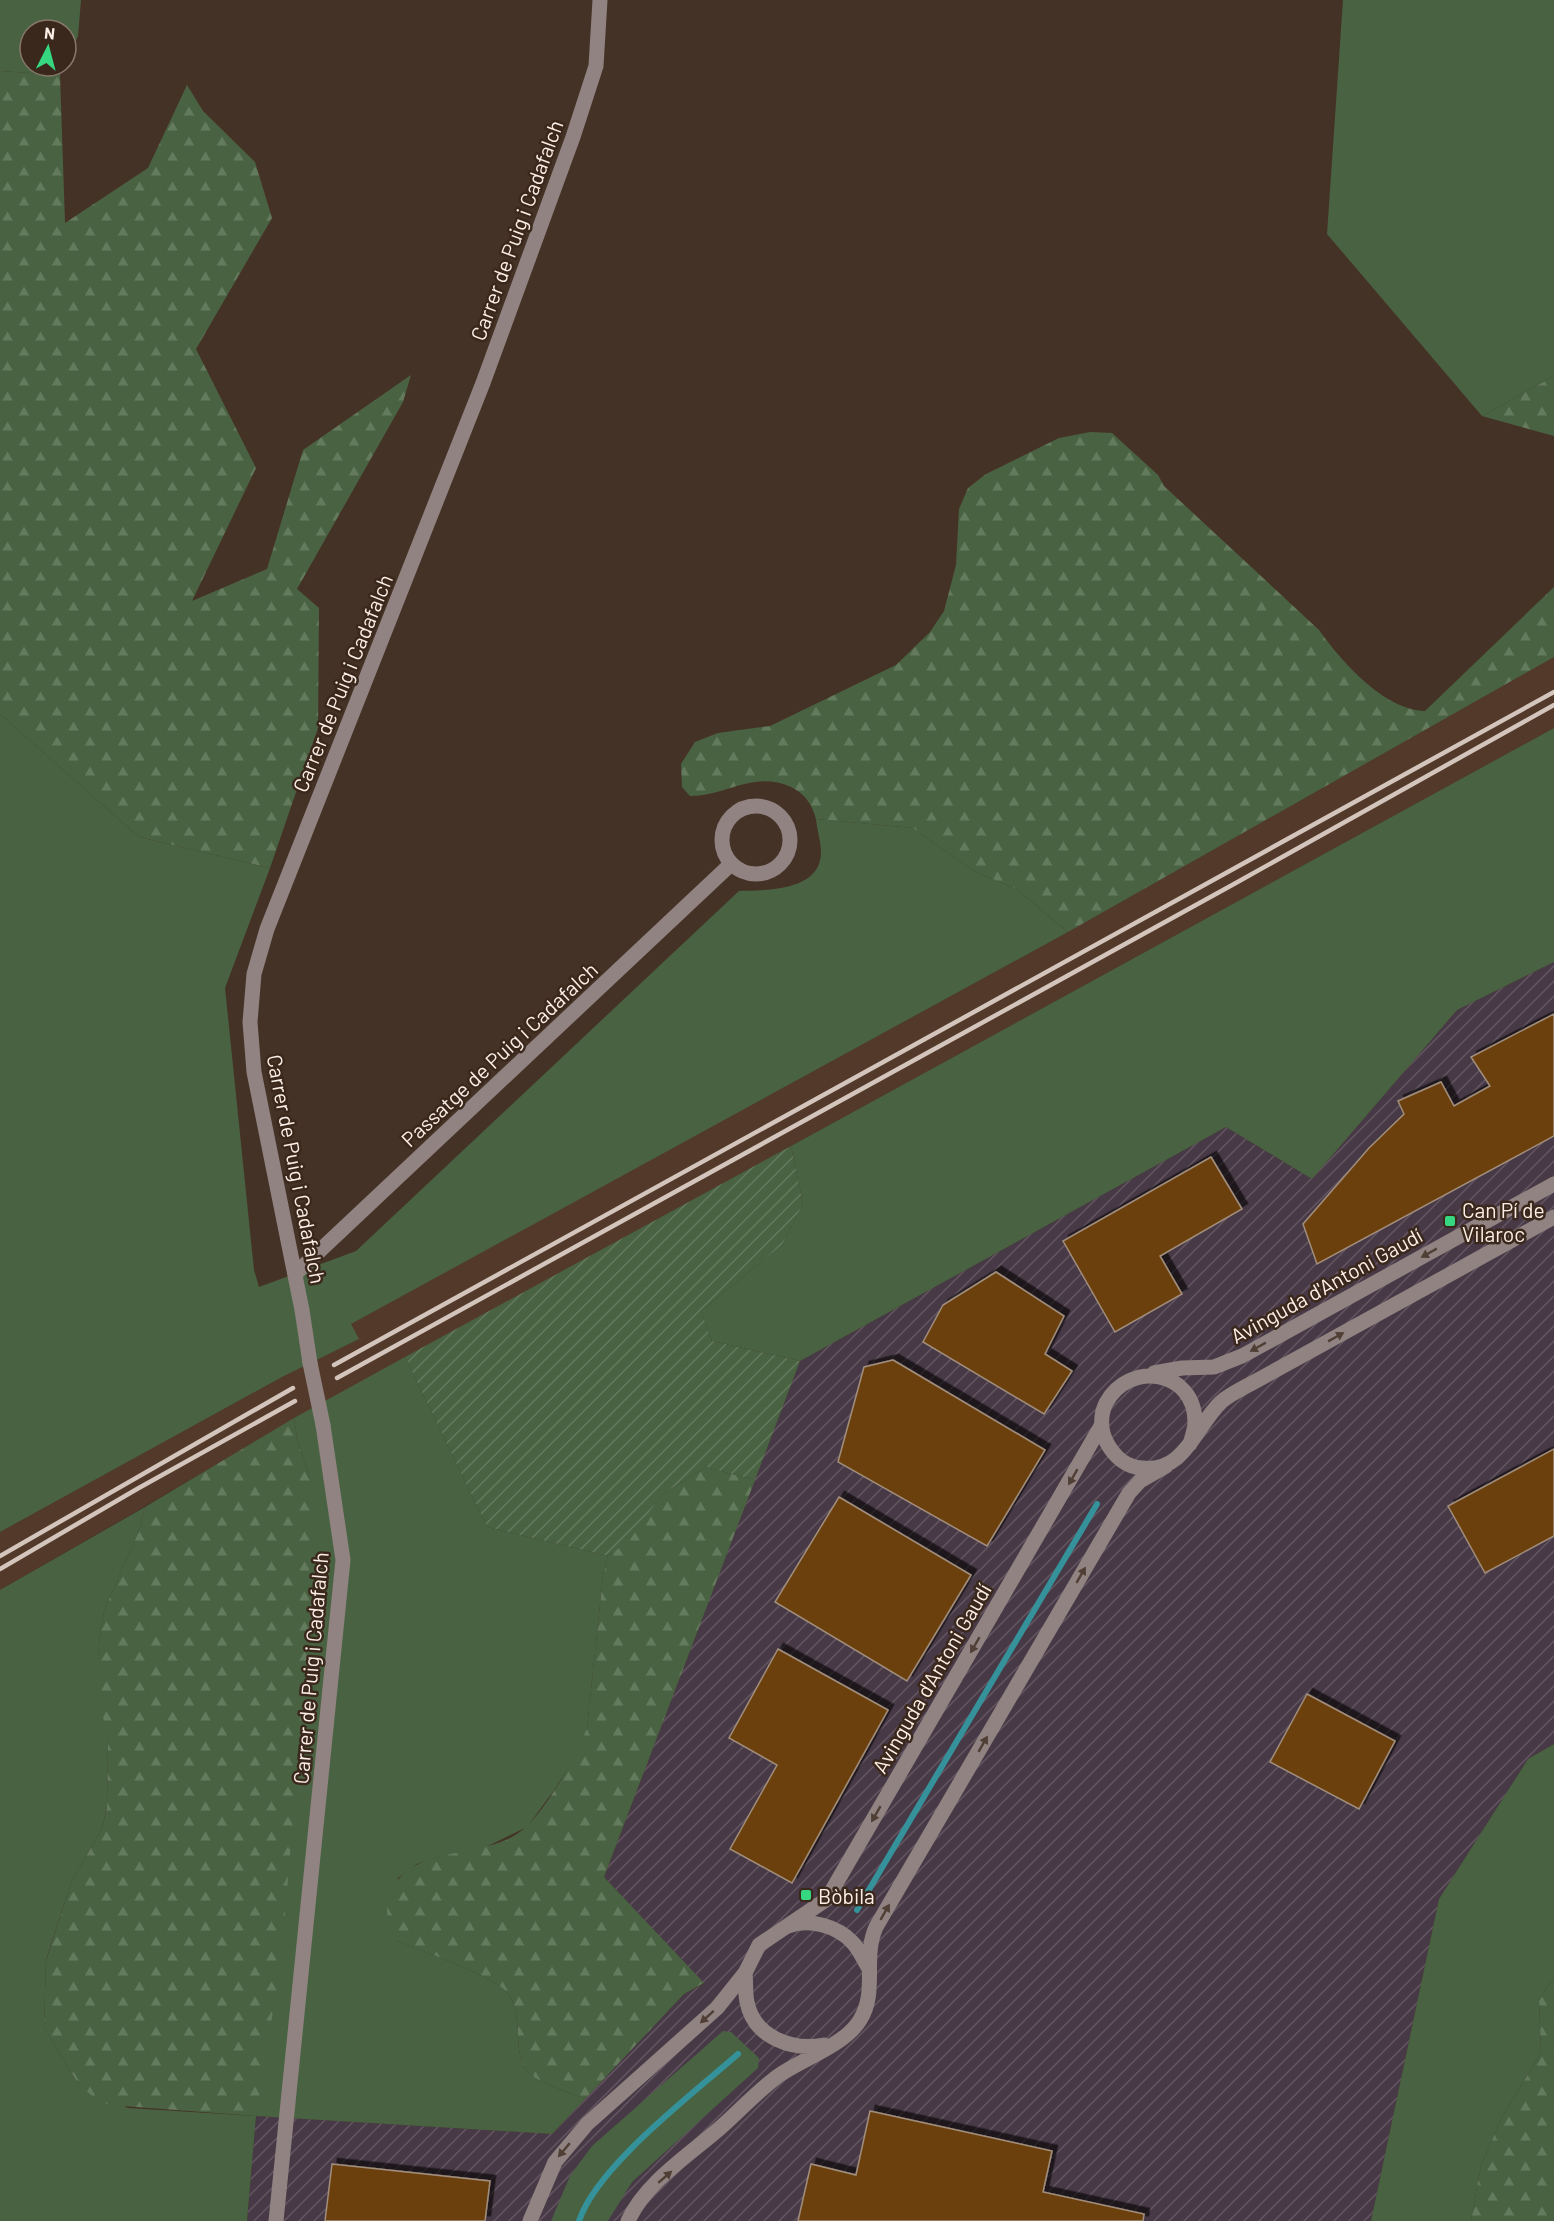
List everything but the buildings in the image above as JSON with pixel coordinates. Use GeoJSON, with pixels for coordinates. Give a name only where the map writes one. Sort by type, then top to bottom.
{"type":"FeatureCollection","features":[{"type":"Feature","properties":{"kind":"street","name":"Carrer de Puig i Cadafalch"},"geometry":{"type":"LineString","coordinates":[[276,2221],[343,1560],[323,1425],[254,1072],[250,1022],[255,974],[267,929],[483,383],[573,137],[596,66],[600,0]]}},
{"type":"Feature","properties":{"kind":"street"},"geometry":{"type":"LineString","coordinates":[[756,806],[774,810],[783,818],[790,839],[789,851],[775,868],[758,874],[746,872],[731,864],[724,854],[722,836],[730,817],[740,809],[756,806]]}},
{"type":"Feature","properties":{"kind":"street","name":"Passatge de Puig i Cadafalch"},"geometry":{"type":"LineString","coordinates":[[295,1274],[731,864]]}},
{"type":"Feature","properties":{"kind":"street","name":"Avinguda d'Antoni Gaudí"},"geometry":{"type":"LineString","coordinates":[[1141,1376],[1182,1368],[1214,1367],[1242,1356],[1554,1184]]}},
{"type":"Feature","properties":{"kind":"street"},"geometry":{"type":"LineString","coordinates":[[628,2221],[632,2211],[652,2187],[778,2076],[843,2037],[859,2022],[867,2007],[871,1986],[868,1967],[870,1940],[876,1927],[1123,1503],[1140,1481],[1180,1457],[1221,1402],[1554,1217]]}},
{"type":"Feature","properties":{"kind":"street"},"geometry":{"type":"LineString","coordinates":[[1166,1466],[1150,1469],[1137,1468],[1122,1461],[1112,1452],[1104,1438],[1101,1426],[1103,1410],[1112,1391],[1125,1381],[1141,1376],[1166,1378],[1188,1396],[1196,1423],[1190,1444]]}},
{"type":"Feature","properties":{"kind":"street","name":"Avinguda d'Antoni Gaudí"},"geometry":{"type":"LineString","coordinates":[[530,2221],[555,2162],[587,2124],[717,2008],[745,1973],[759,1945],[776,1931],[827,1899],[1101,1426]]}},
{"type":"Feature","properties":{"kind":"street"},"geometry":{"type":"LineString","coordinates":[[776,1931],[793,1924],[815,1923],[836,1930],[854,1943],[868,1967]]}},
{"type":"Feature","properties":{"kind":"street"},"geometry":{"type":"LineString","coordinates":[[745,1973],[747,2003],[756,2023],[773,2038],[793,2047],[807,2048],[833,2043]]}},
{"type":"Feature","properties":{"kind":"shaded area"},"geometry":{"type":"Polygon","coordinates":[[[1554,657],[1554,728],[342,1392],[0,1590],[0,1532],[282,1377],[358,1339],[350,1324],[1068,932],[1554,657]]]}},
{"type":"Feature","properties":{"kind":"shaded area"},"geometry":{"type":"Polygon","coordinates":[[[1554,962],[1554,1744],[1528,1759],[1439,1899],[1371,2221],[247,2221],[256,2116],[552,2134],[684,1994],[704,1984],[604,1877],[800,1361],[1226,1127],[1312,1179],[1457,1010],[1554,962]]]}},
{"type":"Feature","properties":{"kind":"green space"},"geometry":{"type":"Polygon","coordinates":[[[0,0],[81,0],[78,36],[78,18],[18,18],[18,72],[0,71],[0,0]]]}},
{"type":"Feature","properties":{"kind":"green space"},"geometry":{"type":"Polygon","coordinates":[[[1343,0],[1554,0],[1554,376],[1482,416],[1327,234],[1343,0]]]}},
{"type":"Feature","properties":{"kind":"green space"},"geometry":{"type":"Polygon","coordinates":[[[0,71],[18,72],[18,78],[60,78],[65,223],[148,168],[187,85],[203,111],[255,162],[272,218],[196,349],[256,468],[192,601],[267,569],[303,450],[411,375],[403,402],[297,589],[319,608],[318,728],[270,868],[139,837],[0,714],[0,71]]]}},
{"type":"Feature","properties":{"kind":"green space"},"geometry":{"type":"Polygon","coordinates":[[[1554,376],[1554,436],[1482,416],[1554,376]]]}},
{"type":"Feature","properties":{"kind":"green space"},"geometry":{"type":"Polygon","coordinates":[[[1090,432],[1112,433],[1158,475],[1164,486],[1319,630],[1351,669],[1379,693],[1394,702],[1410,709],[1425,711],[1554,587],[1554,657],[1068,932],[1016,889],[974,871],[913,828],[816,819],[810,804],[796,790],[765,781],[690,796],[682,787],[681,764],[695,742],[718,733],[770,726],[896,665],[930,632],[944,611],[956,565],[959,509],[968,488],[986,474],[1059,438],[1090,432]]]}},
{"type":"Feature","properties":{"kind":"green space"},"geometry":{"type":"Polygon","coordinates":[[[0,714],[139,837],[270,868],[225,988],[254,1270],[259,1287],[356,1251],[739,891],[790,886],[812,875],[819,865],[821,852],[816,819],[913,828],[974,871],[1016,889],[1068,932],[351,1324],[359,1339],[282,1377],[0,1532],[0,714]]]}},
{"type":"Feature","properties":{"kind":"green space"},"geometry":{"type":"Polygon","coordinates":[[[1554,728],[1554,962],[1457,1010],[1312,1179],[1226,1127],[800,1361],[712,1341],[701,1311],[782,1245],[803,1204],[791,1146],[1554,728]]]}},
{"type":"Feature","properties":{"kind":"green space"},"geometry":{"type":"Polygon","coordinates":[[[791,1146],[803,1204],[782,1245],[701,1311],[712,1341],[800,1361],[755,1480],[706,1467],[662,1494],[629,1541],[608,1556],[487,1527],[405,1357],[791,1146]]]}},
{"type":"Feature","properties":{"kind":"green space"},"geometry":{"type":"Polygon","coordinates":[[[405,1357],[487,1527],[608,1556],[603,1576],[587,1728],[579,1750],[555,1789],[527,1827],[484,1848],[438,1857],[417,1864],[398,1878],[396,1940],[475,1972],[502,1988],[510,1996],[514,2006],[519,2048],[524,2067],[541,2081],[585,2099],[552,2134],[256,2116],[313,1582],[310,1478],[297,1439],[294,1418],[405,1357]]]}},
{"type":"Feature","properties":{"kind":"green space"},"geometry":{"type":"Polygon","coordinates":[[[294,1418],[297,1439],[310,1478],[313,1499],[313,1582],[281,1962],[256,2116],[109,2105],[92,2096],[77,2082],[44,2027],[46,1961],[71,1883],[102,1828],[107,1807],[108,1744],[96,1677],[104,1611],[140,1528],[145,1507],[294,1418]]]}},
{"type":"Feature","properties":{"kind":"green space"},"geometry":{"type":"Polygon","coordinates":[[[706,1467],[755,1480],[604,1877],[704,1983],[684,1994],[585,2099],[541,2081],[524,2067],[519,2048],[514,2006],[510,1996],[502,1988],[475,1972],[396,1940],[388,1920],[388,1901],[393,1888],[404,1874],[419,1864],[436,1857],[495,1844],[512,1837],[527,1826],[553,1793],[576,1753],[587,1728],[603,1576],[608,1556],[629,1540],[662,1494],[706,1467]]]}},
{"type":"Feature","properties":{"kind":"green space"},"geometry":{"type":"Polygon","coordinates":[[[145,1507],[140,1528],[104,1611],[98,1657],[108,1744],[107,1806],[102,1828],[71,1883],[46,1960],[44,2027],[77,2082],[128,2108],[256,2116],[247,2221],[0,2221],[0,1590],[145,1507]]]}},
{"type":"Feature","properties":{"kind":"green space"},"geometry":{"type":"Polygon","coordinates":[[[1554,1744],[1554,1977],[1539,2000],[1541,2053],[1503,2115],[1481,2165],[1471,2221],[1371,2221],[1439,1899],[1528,1759],[1554,1744]]]}},
{"type":"Feature","properties":{"kind":"green space"},"geometry":{"type":"Polygon","coordinates":[[[1554,1977],[1554,2221],[1471,2221],[1481,2165],[1503,2115],[1541,2053],[1539,2000],[1554,1977]]]}},
{"type":"Feature","properties":{"kind":"green space"},"geometry":{"type":"Polygon","coordinates":[[[723,2031],[731,2032],[759,2058],[758,2068],[632,2182],[608,2221],[551,2221],[570,2176],[592,2146],[723,2031]]]}},
{"type":"Feature","properties":{"kind":"waterway"},"geometry":{"type":"LineString","coordinates":[[857,1910],[1097,1504]]}},
{"type":"Feature","properties":{"kind":"waterway"},"geometry":{"type":"LineString","coordinates":[[579,2221],[589,2200],[605,2177],[625,2155],[648,2132],[738,2054]]}},
{"type":"Feature","properties":{"kind":"railway"},"geometry":{"type":"LineString","coordinates":[[334,1365],[1554,692]]}},
{"type":"Feature","properties":{"kind":"railway"},"geometry":{"type":"LineString","coordinates":[[337,1378],[1554,705]]}},
{"type":"Feature","properties":{"kind":"railway"},"geometry":{"type":"LineString","coordinates":[[0,1556],[293,1388]]}},
{"type":"Feature","properties":{"kind":"railway"},"geometry":{"type":"LineString","coordinates":[[0,1569],[295,1401]]}},
{"type":"Feature","properties":{"kind":"place","name":"Can Pí de Vilaroc"},"geometry":{"type":"Point","coordinates":[1450,1221]}},
{"type":"Feature","properties":{"kind":"place","name":"Bòbila"},"geometry":{"type":"Point","coordinates":[806,1895]}}]}
